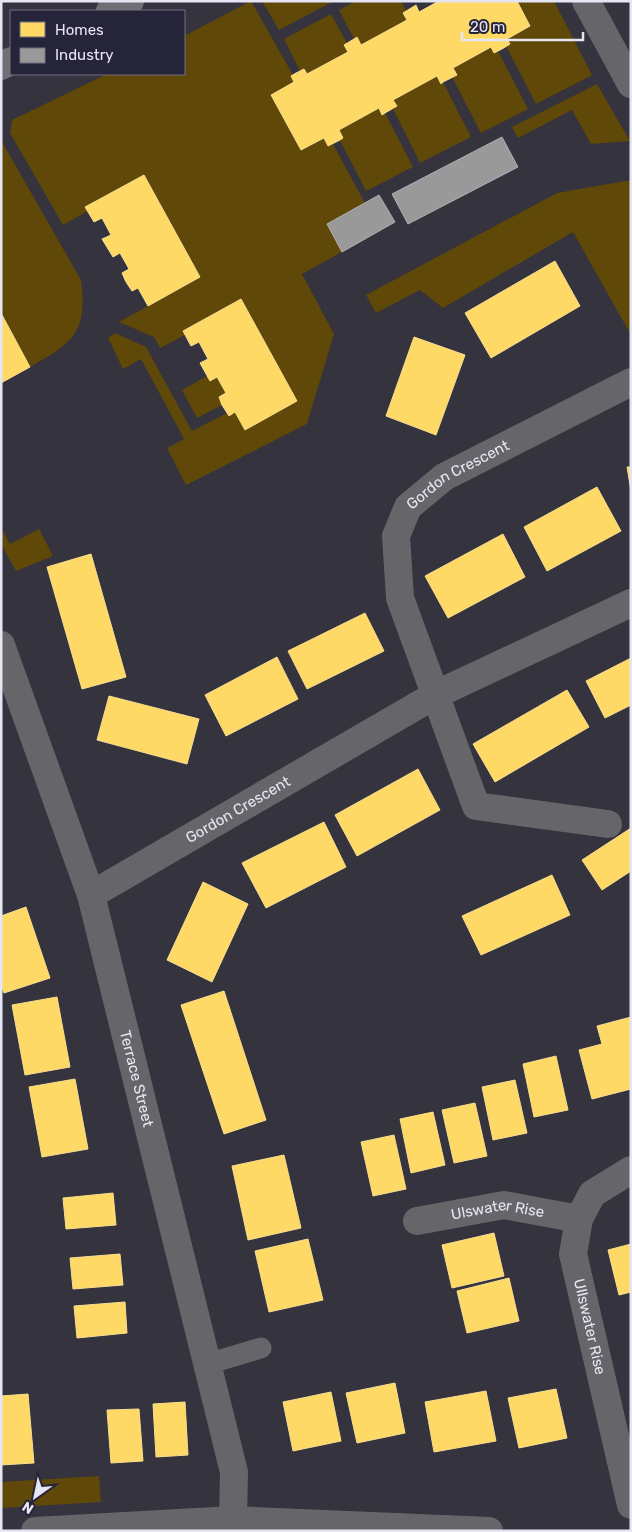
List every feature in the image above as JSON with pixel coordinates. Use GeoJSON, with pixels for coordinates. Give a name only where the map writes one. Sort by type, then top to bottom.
{"type":"FeatureCollection","features":[{"type":"Feature","properties":{"kind":"main road"},"geometry":{"type":"LineString","coordinates":[[112,10],[130,1]]}},
{"type":"Feature","properties":{"kind":"street"},"geometry":{"type":"LineString","coordinates":[[586,1],[631,84]]}},
{"type":"Feature","properties":{"kind":"street","name":"Gordon Crescent"},"geometry":{"type":"LineString","coordinates":[[608,824],[476,806],[437,694],[400,598],[396,536],[408,507],[444,477],[631,382]]}},
{"type":"Feature","properties":{"kind":"street","name":"Gordon Crescent"},"geometry":{"type":"LineString","coordinates":[[91,895],[437,694],[631,603]]}},
{"type":"Feature","properties":{"kind":"street","name":"Terrace Street"},"geometry":{"type":"LineString","coordinates":[[1,646],[91,895],[234,1472],[233,1520]]}},
{"type":"Feature","properties":{"kind":"street","name":"Ullswater Rise"},"geometry":{"type":"LineString","coordinates":[[631,1170],[592,1194],[579,1219],[573,1254],[631,1505]]}},
{"type":"Feature","properties":{"kind":"street","name":"Ulswater Rise"},"geometry":{"type":"LineString","coordinates":[[416,1221],[504,1205],[579,1219]]}},
{"type":"Feature","properties":{"kind":"street"},"geometry":{"type":"LineString","coordinates":[[35,1531],[233,1520],[489,1531]]}},
{"type":"Feature","properties":{"kind":"lane"},"geometry":{"type":"LineString","coordinates":[[207,1364],[261,1348]]}},
{"type":"Feature","properties":{"kind":"shaded area"},"geometry":{"type":"Polygon","coordinates":[[[251,1],[293,75],[291,76],[294,82],[271,95],[301,150],[324,138],[328,146],[333,144],[365,203],[327,224],[342,252],[302,274],[334,334],[307,424],[186,485],[167,448],[184,439],[141,359],[123,369],[108,338],[115,333],[146,347],[192,431],[227,413],[229,416],[235,412],[245,430],[297,401],[241,299],[183,331],[185,335],[160,348],[154,337],[119,322],[200,277],[144,175],[86,206],[88,211],[63,225],[10,133],[12,120],[105,75],[185,75],[185,35],[251,1]]]}},
{"type":"Feature","properties":{"kind":"shaded area"},"geometry":{"type":"Polygon","coordinates":[[[262,1],[334,1],[279,30],[262,1]]]}},
{"type":"Feature","properties":{"kind":"shaded area"},"geometry":{"type":"Polygon","coordinates":[[[356,1],[401,1],[406,11],[403,13],[407,20],[361,45],[357,38],[354,39],[339,10],[356,1]]]}},
{"type":"Feature","properties":{"kind":"shaded area"},"geometry":{"type":"Polygon","coordinates":[[[517,1],[554,1],[592,75],[536,104],[506,46],[507,39],[530,26],[517,1]]]}},
{"type":"Feature","properties":{"kind":"shaded area"},"geometry":{"type":"Polygon","coordinates":[[[331,14],[347,43],[344,45],[348,52],[307,74],[300,71],[284,39],[331,14]]]}},
{"type":"Feature","properties":{"kind":"shaded area"},"geometry":{"type":"Polygon","coordinates":[[[491,47],[494,52],[498,51],[528,109],[481,133],[452,77],[453,68],[491,47]]]}},
{"type":"Feature","properties":{"kind":"shaded area"},"geometry":{"type":"Polygon","coordinates":[[[437,76],[441,83],[443,82],[471,137],[420,163],[393,109],[397,106],[393,100],[437,76]]]}},
{"type":"Feature","properties":{"kind":"shaded area"},"geometry":{"type":"Polygon","coordinates":[[[597,84],[630,141],[591,144],[572,110],[518,138],[512,127],[597,84]]]}},
{"type":"Feature","properties":{"kind":"shaded area"},"geometry":{"type":"Polygon","coordinates":[[[379,108],[382,114],[385,113],[413,167],[366,191],[340,140],[343,138],[339,130],[379,108]]]}},
{"type":"Feature","properties":{"kind":"shaded area"},"geometry":{"type":"Polygon","coordinates":[[[1,140],[81,280],[82,312],[74,334],[57,351],[30,367],[1,313],[1,140]]]}},
{"type":"Feature","properties":{"kind":"shaded area"},"geometry":{"type":"Polygon","coordinates":[[[631,180],[631,335],[573,232],[443,308],[420,290],[376,313],[366,295],[557,193],[631,180]]]}},
{"type":"Feature","properties":{"kind":"shaded area"},"geometry":{"type":"Polygon","coordinates":[[[207,376],[210,381],[217,377],[226,393],[219,398],[222,405],[197,418],[182,390],[207,376]]]}},
{"type":"Feature","properties":{"kind":"shaded area"},"geometry":{"type":"Polygon","coordinates":[[[1,527],[10,544],[39,529],[53,556],[16,571],[1,544],[1,527]]]}},
{"type":"Feature","properties":{"kind":"shaded area"},"geometry":{"type":"Polygon","coordinates":[[[99,1476],[101,1502],[1,1508],[1,1482],[99,1476]]]}},
{"type":"Feature","properties":{"kind":"building: Homes"},"geometry":{"type":"Polygon","coordinates":[[[439,1],[517,1],[530,26],[507,39],[510,44],[502,49],[494,53],[491,47],[453,68],[457,75],[441,84],[437,76],[393,100],[397,106],[382,115],[379,108],[339,130],[343,138],[340,140],[328,146],[324,138],[301,150],[271,95],[294,82],[291,76],[296,73],[304,69],[307,74],[348,52],[344,45],[357,37],[361,45],[407,20],[403,13],[416,5],[419,12],[439,1]]]}},
{"type":"Feature","properties":{"kind":"building: Homes"},"geometry":{"type":"Polygon","coordinates":[[[144,175],[200,277],[148,306],[138,288],[132,291],[126,282],[122,273],[129,269],[120,253],[113,257],[102,239],[111,235],[102,218],[94,222],[85,207],[144,175]]]}},
{"type":"Feature","properties":{"kind":"building: Homes"},"geometry":{"type":"Polygon","coordinates":[[[555,261],[580,306],[491,358],[465,313],[555,261]]]}},
{"type":"Feature","properties":{"kind":"building: Homes"},"geometry":{"type":"Polygon","coordinates":[[[241,299],[297,401],[245,430],[235,412],[229,416],[222,405],[219,397],[226,393],[217,377],[210,381],[200,363],[208,359],[199,342],[191,346],[183,331],[241,299]]]}},
{"type":"Feature","properties":{"kind":"building: Homes"},"geometry":{"type":"Polygon","coordinates":[[[1,313],[30,367],[1,383],[1,313]]]}},
{"type":"Feature","properties":{"kind":"building: Homes"},"geometry":{"type":"Polygon","coordinates":[[[414,337],[465,355],[436,435],[386,416],[414,337]]]}},
{"type":"Feature","properties":{"kind":"building: Homes"},"geometry":{"type":"Polygon","coordinates":[[[627,467],[631,467],[631,491],[627,467]]]}},
{"type":"Feature","properties":{"kind":"building: Homes"},"geometry":{"type":"Polygon","coordinates":[[[597,487],[621,531],[547,571],[524,527],[597,487]]]}},
{"type":"Feature","properties":{"kind":"building: Homes"},"geometry":{"type":"Polygon","coordinates":[[[503,534],[525,577],[448,618],[425,576],[503,534]]]}},
{"type":"Feature","properties":{"kind":"building: Homes"},"geometry":{"type":"Polygon","coordinates":[[[91,554],[126,677],[82,689],[47,567],[91,554]]]}},
{"type":"Feature","properties":{"kind":"building: Homes"},"geometry":{"type":"Polygon","coordinates":[[[365,613],[384,651],[307,689],[288,651],[365,613]]]}},
{"type":"Feature","properties":{"kind":"building: Homes"},"geometry":{"type":"Polygon","coordinates":[[[277,657],[298,699],[226,736],[205,695],[277,657]]]}},
{"type":"Feature","properties":{"kind":"building: Homes"},"geometry":{"type":"Polygon","coordinates":[[[631,658],[631,705],[605,718],[586,681],[631,658]]]}},
{"type":"Feature","properties":{"kind":"building: Homes"},"geometry":{"type":"Polygon","coordinates":[[[567,690],[589,727],[495,782],[473,744],[567,690]]]}},
{"type":"Feature","properties":{"kind":"building: Homes"},"geometry":{"type":"Polygon","coordinates":[[[109,696],[199,719],[187,764],[97,740],[109,696]]]}},
{"type":"Feature","properties":{"kind":"building: Homes"},"geometry":{"type":"Polygon","coordinates":[[[418,769],[440,810],[357,856],[335,815],[418,769]]]}},
{"type":"Feature","properties":{"kind":"building: Homes"},"geometry":{"type":"Polygon","coordinates":[[[324,822],[346,867],[266,908],[242,863],[324,822]]]}},
{"type":"Feature","properties":{"kind":"building: Homes"},"geometry":{"type":"Polygon","coordinates":[[[631,828],[631,871],[602,890],[582,860],[631,828]]]}},
{"type":"Feature","properties":{"kind":"building: Homes"},"geometry":{"type":"Polygon","coordinates":[[[552,875],[570,915],[481,955],[462,916],[552,875]]]}},
{"type":"Feature","properties":{"kind":"building: Homes"},"geometry":{"type":"Polygon","coordinates":[[[203,882],[248,904],[212,982],[167,960],[203,882]]]}},
{"type":"Feature","properties":{"kind":"building: Homes"},"geometry":{"type":"Polygon","coordinates":[[[26,907],[50,978],[4,993],[1,985],[1,916],[26,907]]]}},
{"type":"Feature","properties":{"kind":"building: Homes"},"geometry":{"type":"Polygon","coordinates":[[[224,991],[266,1120],[224,1134],[181,1005],[224,991]]]}},
{"type":"Feature","properties":{"kind":"building: Homes"},"geometry":{"type":"Polygon","coordinates":[[[57,997],[70,1067],[25,1075],[12,1005],[57,997]]]}},
{"type":"Feature","properties":{"kind":"building: Homes"},"geometry":{"type":"Polygon","coordinates":[[[631,1017],[631,1089],[592,1099],[579,1050],[602,1044],[597,1026],[631,1017]]]}},
{"type":"Feature","properties":{"kind":"building: Homes"},"geometry":{"type":"Polygon","coordinates":[[[556,1056],[568,1110],[534,1117],[523,1064],[556,1056]]]}},
{"type":"Feature","properties":{"kind":"building: Homes"},"geometry":{"type":"Polygon","coordinates":[[[75,1079],[88,1149],[42,1157],[29,1087],[75,1079]]]}},
{"type":"Feature","properties":{"kind":"building: Homes"},"geometry":{"type":"Polygon","coordinates":[[[515,1080],[527,1133],[493,1140],[482,1087],[515,1080]]]}},
{"type":"Feature","properties":{"kind":"building: Homes"},"geometry":{"type":"Polygon","coordinates":[[[475,1103],[487,1156],[454,1163],[442,1110],[475,1103]]]}},
{"type":"Feature","properties":{"kind":"building: Homes"},"geometry":{"type":"Polygon","coordinates":[[[433,1112],[445,1165],[411,1173],[400,1119],[433,1112]]]}},
{"type":"Feature","properties":{"kind":"building: Homes"},"geometry":{"type":"Polygon","coordinates":[[[394,1135],[406,1189],[373,1196],[361,1142],[394,1135]]]}},
{"type":"Feature","properties":{"kind":"building: Homes"},"geometry":{"type":"Polygon","coordinates":[[[284,1155],[301,1228],[248,1240],[232,1166],[284,1155]]]}},
{"type":"Feature","properties":{"kind":"building: Homes"},"geometry":{"type":"Polygon","coordinates":[[[113,1193],[116,1225],[66,1229],[63,1198],[113,1193]]]}},
{"type":"Feature","properties":{"kind":"building: Homes"},"geometry":{"type":"Polygon","coordinates":[[[494,1233],[504,1276],[452,1288],[442,1245],[494,1233]]]}},
{"type":"Feature","properties":{"kind":"building: Homes"},"geometry":{"type":"Polygon","coordinates":[[[308,1239],[323,1300],[269,1312],[255,1251],[308,1239]]]}},
{"type":"Feature","properties":{"kind":"building: Homes"},"geometry":{"type":"Polygon","coordinates":[[[631,1244],[631,1292],[619,1295],[608,1250],[631,1244]]]}},
{"type":"Feature","properties":{"kind":"building: Homes"},"geometry":{"type":"Polygon","coordinates":[[[120,1254],[123,1285],[73,1289],[70,1258],[120,1254]]]}},
{"type":"Feature","properties":{"kind":"building: Homes"},"geometry":{"type":"Polygon","coordinates":[[[509,1278],[519,1321],[467,1333],[457,1291],[509,1278]]]}},
{"type":"Feature","properties":{"kind":"building: Homes"},"geometry":{"type":"Polygon","coordinates":[[[125,1302],[127,1333],[77,1338],[74,1306],[125,1302]]]}},
{"type":"Feature","properties":{"kind":"building: Homes"},"geometry":{"type":"Polygon","coordinates":[[[395,1383],[405,1433],[357,1443],[346,1393],[395,1383]]]}},
{"type":"Feature","properties":{"kind":"building: Homes"},"geometry":{"type":"Polygon","coordinates":[[[556,1389],[567,1438],[519,1448],[508,1398],[556,1389]]]}},
{"type":"Feature","properties":{"kind":"building: Homes"},"geometry":{"type":"Polygon","coordinates":[[[486,1391],[496,1441],[434,1452],[425,1402],[486,1391]]]}},
{"type":"Feature","properties":{"kind":"building: Homes"},"geometry":{"type":"Polygon","coordinates":[[[331,1392],[341,1441],[293,1451],[283,1402],[331,1392]]]}},
{"type":"Feature","properties":{"kind":"building: Homes"},"geometry":{"type":"Polygon","coordinates":[[[28,1394],[34,1463],[1,1465],[1,1396],[28,1394]]]}},
{"type":"Feature","properties":{"kind":"building: Homes"},"geometry":{"type":"Polygon","coordinates":[[[185,1402],[188,1455],[156,1457],[153,1404],[185,1402]]]}},
{"type":"Feature","properties":{"kind":"building: Homes"},"geometry":{"type":"Polygon","coordinates":[[[139,1409],[143,1461],[111,1463],[107,1410],[139,1409]]]}},
{"type":"Feature","properties":{"kind":"building: Industry"},"geometry":{"type":"Polygon","coordinates":[[[502,137],[518,167],[408,224],[392,194],[502,137]]]}},
{"type":"Feature","properties":{"kind":"building: Industry"},"geometry":{"type":"Polygon","coordinates":[[[379,195],[395,222],[342,252],[327,224],[379,195]]]}}]}
